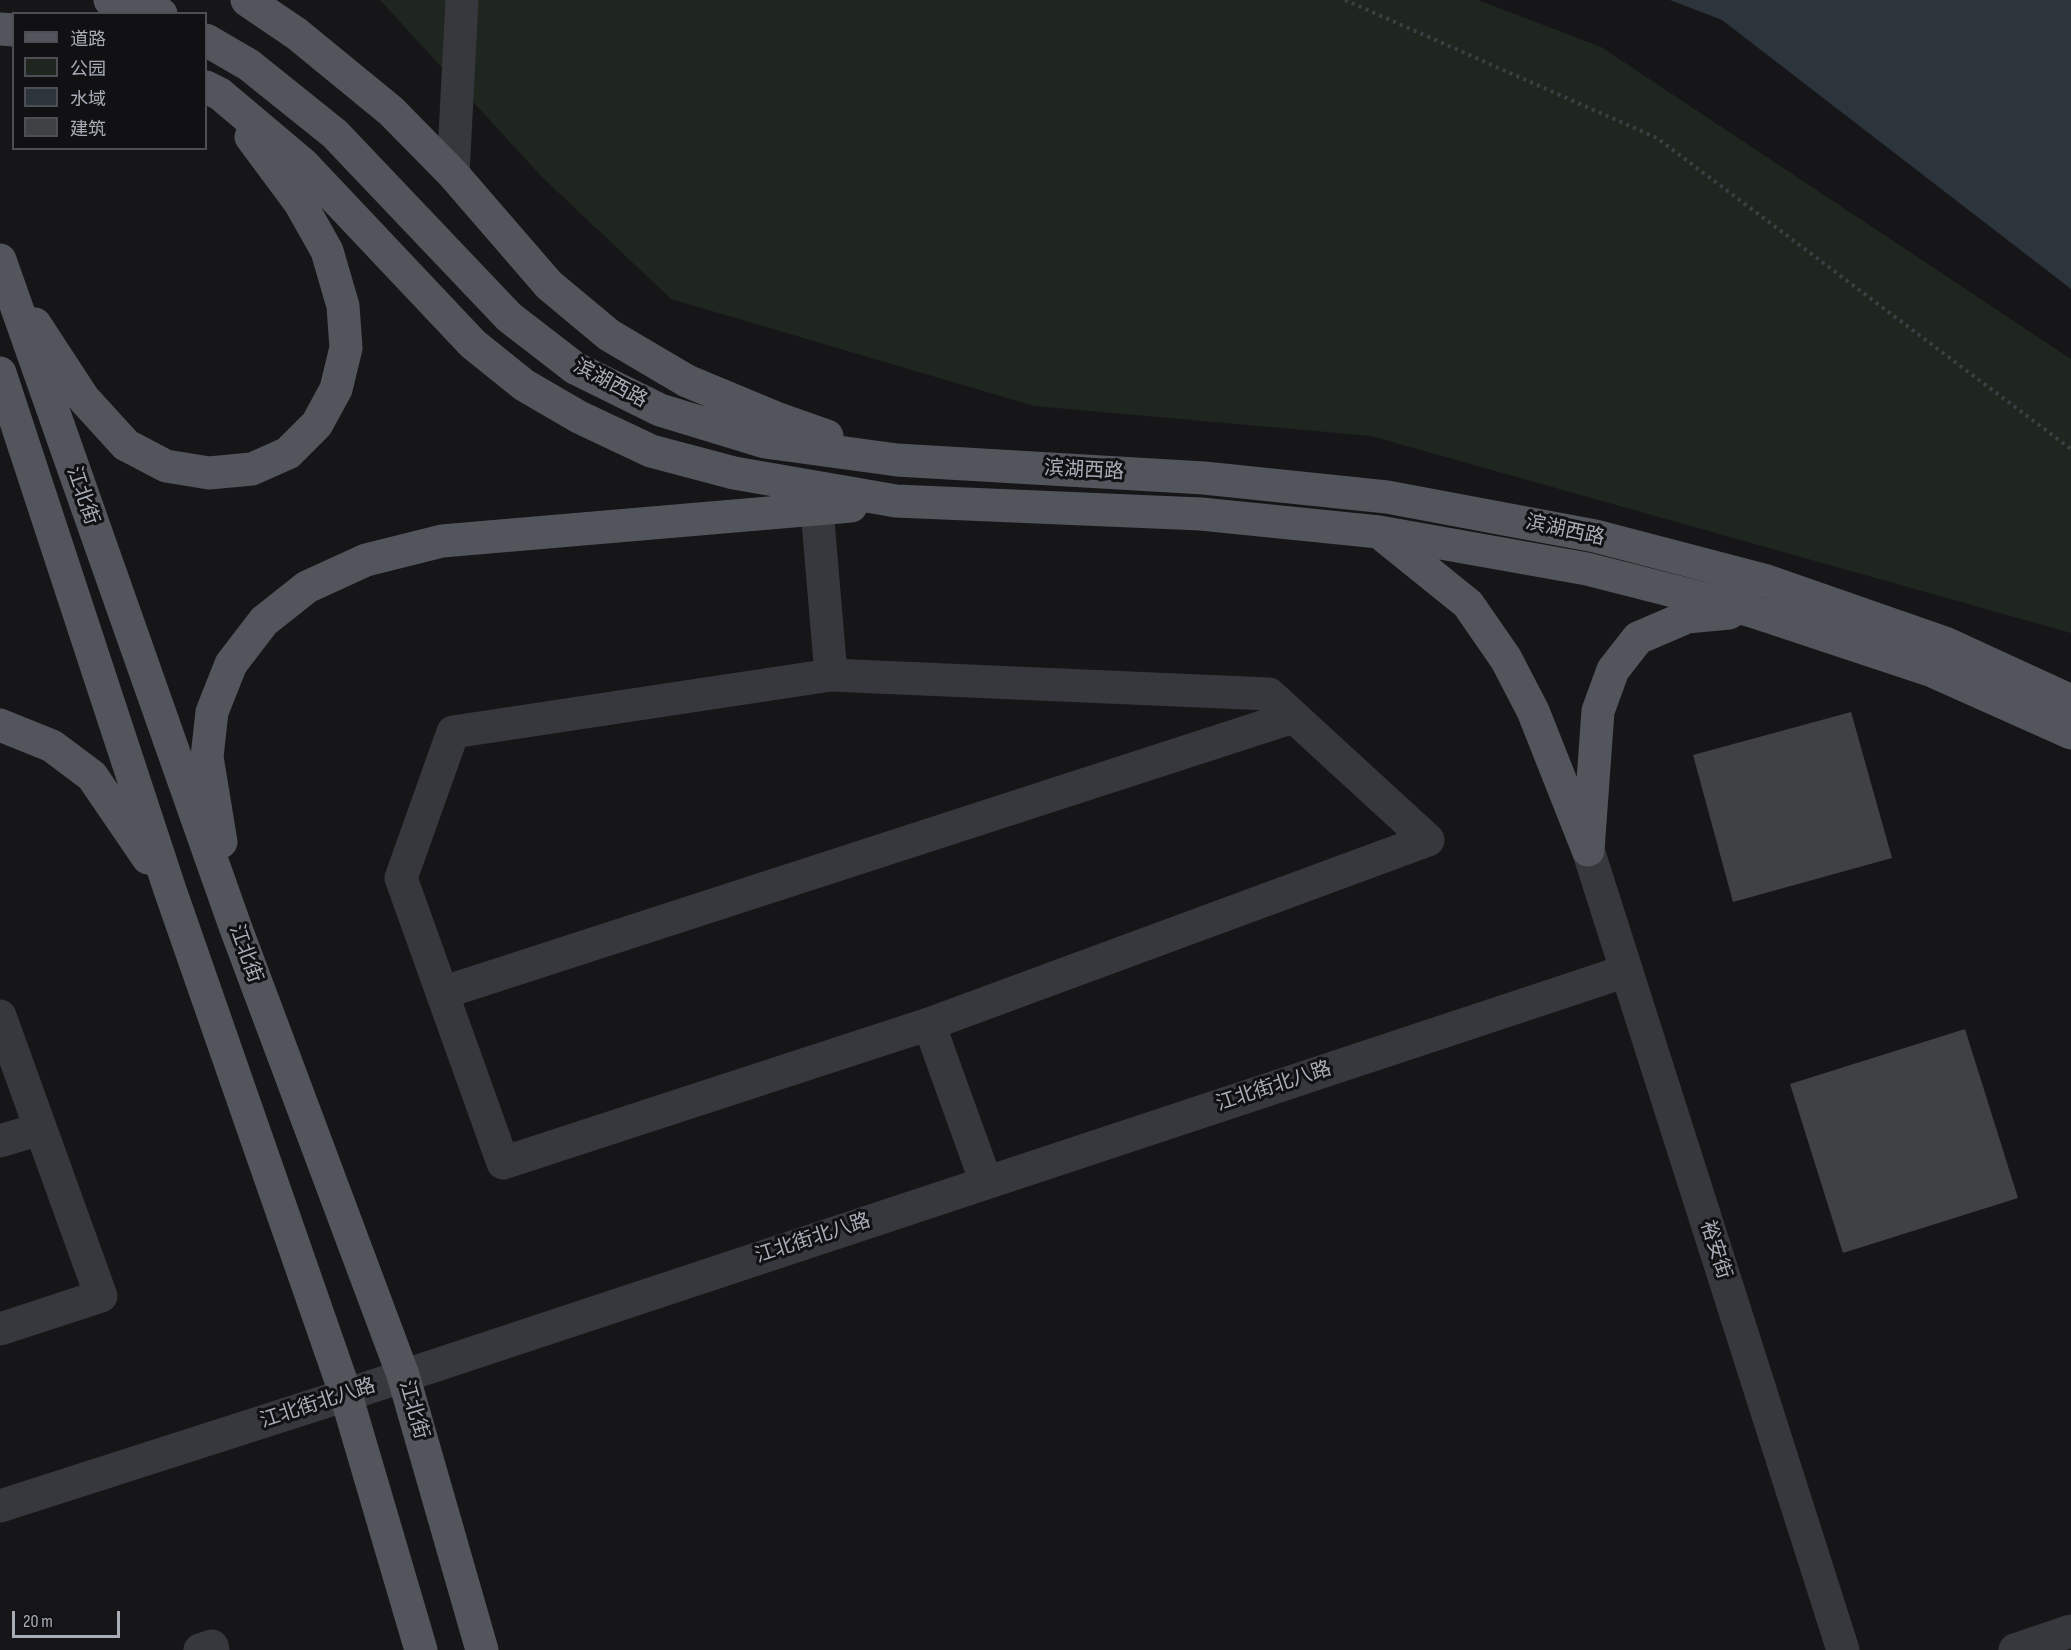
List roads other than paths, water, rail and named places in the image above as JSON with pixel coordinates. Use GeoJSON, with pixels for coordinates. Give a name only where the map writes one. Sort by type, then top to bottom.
{"type":"FeatureCollection","features":[{"type":"Feature","properties":{"kind":"main road"},"geometry":{"type":"LineString","coordinates":[[110,0],[154,12]]}},
{"type":"Feature","properties":{"kind":"main road"},"geometry":{"type":"LineString","coordinates":[[247,0],[297,33],[391,111],[453,174],[549,285],[609,335],[687,381],[776,418],[897,460]]}},
{"type":"Feature","properties":{"kind":"main road","name":"滨湖西路"},"geometry":{"type":"LineString","coordinates":[[207,41],[249,65],[335,134],[509,317],[575,368],[660,410],[765,442],[897,460],[1204,478],[1387,497],[1595,536],[1767,581],[1945,644],[2071,701]]}},
{"type":"Feature","properties":{"kind":"main road"},"geometry":{"type":"LineString","coordinates":[[2,268],[84,399],[126,445],[166,465],[209,473],[252,468],[288,453],[317,424],[336,389],[346,348],[343,306],[327,251],[300,203],[213,90]]}},
{"type":"Feature","properties":{"kind":"main road","name":"滨湖西路"},"geometry":{"type":"LineString","coordinates":[[213,90],[303,164],[473,344],[524,385],[579,417],[651,451],[734,473],[896,501],[1201,514],[1379,532],[1587,568],[1752,611],[1930,670],[2071,733]]}},
{"type":"Feature","properties":{"kind":"main road","name":"江北街"},"geometry":{"type":"LineString","coordinates":[[2,268],[235,926],[403,1375],[482,1650]]}},
{"type":"Feature","properties":{"kind":"main road","name":"江北街"},"geometry":{"type":"LineString","coordinates":[[0,373],[170,890],[346,1395],[421,1650]]}},
{"type":"Feature","properties":{"kind":"main road"},"geometry":{"type":"LineString","coordinates":[[235,926],[207,757],[212,712],[231,664],[264,621],[307,586],[366,560],[442,541],[896,501]]}},
{"type":"Feature","properties":{"kind":"main road"},"geometry":{"type":"LineString","coordinates":[[1379,532],[1467,604],[1506,659],[1533,711],[1588,850]]}},
{"type":"Feature","properties":{"kind":"main road"},"geometry":{"type":"LineString","coordinates":[[1588,850],[1598,711],[1613,670],[1638,638],[1677,621],[1688,617],[1752,611]]}},
{"type":"Feature","properties":{"kind":"main road"},"geometry":{"type":"LineString","coordinates":[[0,725],[52,746],[93,776],[170,890]]}},
{"type":"Feature","properties":{"kind":"street"},"geometry":{"type":"LineString","coordinates":[[453,174],[462,0]]}},
{"type":"Feature","properties":{"kind":"street"},"geometry":{"type":"LineString","coordinates":[[817,509],[831,675]]}},
{"type":"Feature","properties":{"kind":"street"},"geometry":{"type":"LineString","coordinates":[[831,675],[1269,694],[1428,840],[929,1024],[503,1163],[401,878],[453,732],[831,675]]}},
{"type":"Feature","properties":{"kind":"street"},"geometry":{"type":"LineString","coordinates":[[442,993],[1293,717]]}},
{"type":"Feature","properties":{"kind":"street","name":"裕安街"},"geometry":{"type":"LineString","coordinates":[[1588,850],[1843,1650]]}},
{"type":"Feature","properties":{"kind":"street","name":"江北街北八路"},"geometry":{"type":"LineString","coordinates":[[0,1506],[346,1395],[1626,971]]}},
{"type":"Feature","properties":{"kind":"street"},"geometry":{"type":"LineString","coordinates":[[0,1016],[101,1296],[0,1329]]}},
{"type":"Feature","properties":{"kind":"street"},"geometry":{"type":"LineString","coordinates":[[929,1024],[986,1182]]}},
{"type":"Feature","properties":{"kind":"street"},"geometry":{"type":"LineString","coordinates":[[0,1141],[40,1129]]}},
{"type":"Feature","properties":{"kind":"street"},"geometry":{"type":"LineString","coordinates":[[2015,1650],[2071,1631]]}},
{"type":"Feature","properties":{"kind":"street"},"geometry":{"type":"LineString","coordinates":[[201,1650],[212,1646],[213,1650]]}},
{"type":"Feature","properties":{"kind":"water"},"geometry":{"type":"Polygon","coordinates":[[[1670,0],[2071,0],[2071,289],[1722,20],[1670,0]]]}}]}
